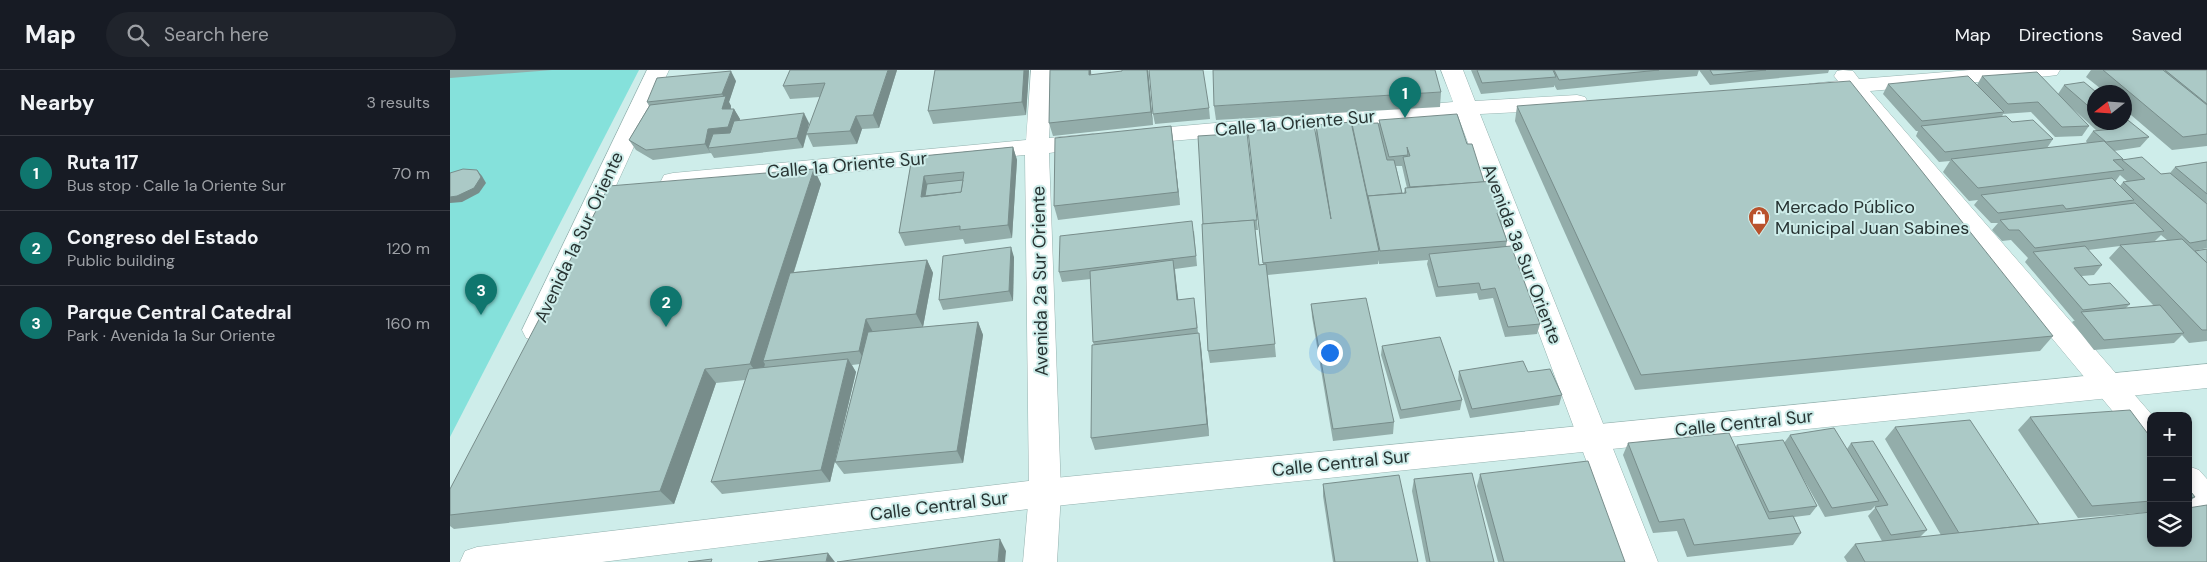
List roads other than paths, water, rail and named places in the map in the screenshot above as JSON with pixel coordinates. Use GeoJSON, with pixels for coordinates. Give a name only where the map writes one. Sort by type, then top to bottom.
{"type":"FeatureCollection","features":[{"type":"Feature","properties":{"kind":"street","name":"Avenida 1a Sur Oriente"},"geometry":{"type":"LineString","coordinates":[[525,353],[658,70]]}},
{"type":"Feature","properties":{"kind":"street","name":"Avenida 2a Sur Oriente"},"geometry":{"type":"LineString","coordinates":[[1040,562],[1045,493],[1037,146],[1042,70]]}},
{"type":"Feature","properties":{"kind":"street","name":"Avenida 3a Sur Oriente"},"geometry":{"type":"LineString","coordinates":[[1452,70],[1641,562]]}},
{"type":"Feature","properties":{"kind":"street"},"geometry":{"type":"LineString","coordinates":[[1795,90],[1847,78],[2049,70]]}},
{"type":"Feature","properties":{"kind":"street"},"geometry":{"type":"LineString","coordinates":[[1847,78],[2147,430]]}},
{"type":"Feature","properties":{"kind":"street","name":"Calle 1a Oriente Sur"},"geometry":{"type":"LineString","coordinates":[[602,188],[1037,146],[1467,108],[1596,101]]}},
{"type":"Feature","properties":{"kind":"street","name":"Calle Central Sur"},"geometry":{"type":"LineString","coordinates":[[477,562],[1045,493],[2207,376]]}},
{"type":"Feature","properties":{"kind":"street"},"geometry":{"type":"LineString","coordinates":[[2192,485],[2207,502]]}},
{"type":"Feature","properties":{"kind":"place","name":"Ruta 117"},"geometry":{"type":"Point","coordinates":[1405,118]}},
{"type":"Feature","properties":{"kind":"place","name":"Mercado Público Municipal Juan Sabines"},"geometry":{"type":"Point","coordinates":[1759,236]}},
{"type":"Feature","properties":{"kind":"place","name":"Parque Central Catedral"},"geometry":{"type":"Point","coordinates":[481,315]}},
{"type":"Feature","properties":{"kind":"place","name":"Congreso del Estado"},"geometry":{"type":"Point","coordinates":[666,327]}}]}
